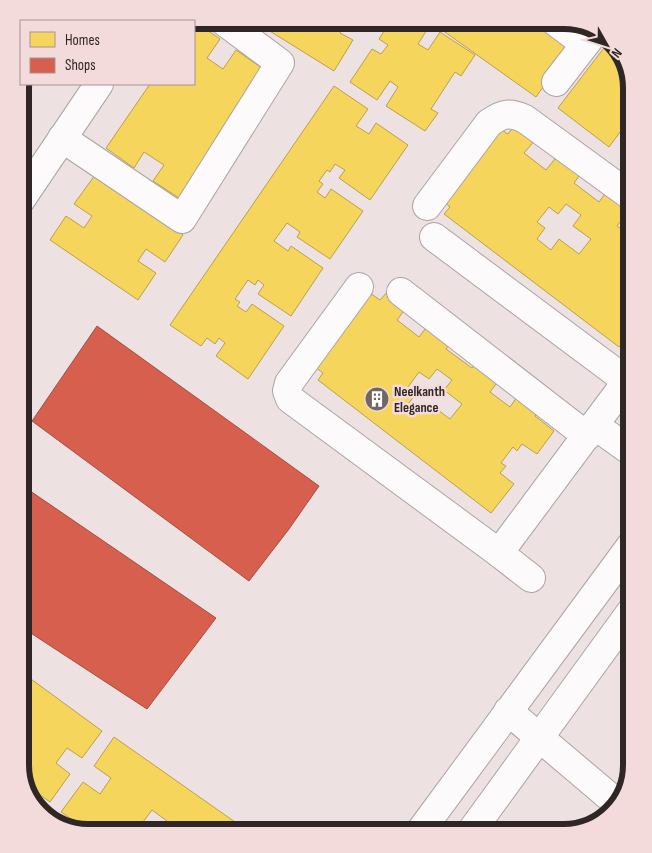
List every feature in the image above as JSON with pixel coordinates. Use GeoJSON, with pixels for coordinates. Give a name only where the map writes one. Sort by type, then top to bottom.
{"type":"FeatureCollection","features":[{"type":"Feature","properties":{"kind":"street"},"geometry":{"type":"LineString","coordinates":[[62,138],[182,219],[280,63],[234,29]]}},
{"type":"Feature","properties":{"kind":"street"},"geometry":{"type":"LineString","coordinates":[[556,82],[591,36],[579,31]]}},
{"type":"Feature","properties":{"kind":"street"},"geometry":{"type":"LineString","coordinates":[[29,188],[98,85]]}},
{"type":"Feature","properties":{"kind":"street"},"geometry":{"type":"LineString","coordinates":[[427,206],[489,123],[506,113],[515,114],[526,119],[623,190]]}},
{"type":"Feature","properties":{"kind":"street"},"geometry":{"type":"LineString","coordinates":[[434,237],[623,371]]}},
{"type":"Feature","properties":{"kind":"street"},"geometry":{"type":"LineString","coordinates":[[359,287],[289,384],[287,391],[290,399],[531,578]]}},
{"type":"Feature","properties":{"kind":"street"},"geometry":{"type":"LineString","coordinates":[[401,292],[590,430],[623,447]]}},
{"type":"Feature","properties":{"kind":"street"},"geometry":{"type":"LineString","coordinates":[[498,553],[623,385]]}},
{"type":"Feature","properties":{"kind":"street"},"geometry":{"type":"LineString","coordinates":[[426,824],[623,556]]}},
{"type":"Feature","properties":{"kind":"street"},"geometry":{"type":"LineString","coordinates":[[477,824],[623,623]]}},
{"type":"Feature","properties":{"kind":"street"},"geometry":{"type":"LineString","coordinates":[[508,711],[612,799]]}},
{"type":"Feature","properties":{"kind":"building: Homes"},"geometry":{"type":"Polygon","coordinates":[[[195,29],[206,29],[220,39],[207,58],[223,69],[236,50],[266,71],[179,198],[153,181],[164,165],[144,152],[134,168],[106,148],[149,85],[195,85],[195,29]]]}},
{"type":"Feature","properties":{"kind":"building: Homes"},"geometry":{"type":"Polygon","coordinates":[[[266,29],[342,29],[340,33],[353,40],[334,71],[266,29]]]}},
{"type":"Feature","properties":{"kind":"building: Homes"},"geometry":{"type":"Polygon","coordinates":[[[385,29],[427,29],[418,44],[428,50],[440,32],[475,55],[461,76],[455,72],[431,109],[438,113],[425,131],[386,106],[398,87],[390,81],[377,100],[350,82],[372,49],[381,54],[388,45],[379,39],[385,29]]]}},
{"type":"Feature","properties":{"kind":"building: Homes"},"geometry":{"type":"Polygon","coordinates":[[[441,29],[542,29],[570,49],[536,97],[441,29]]]}},
{"type":"Feature","properties":{"kind":"building: Homes"},"geometry":{"type":"Polygon","coordinates":[[[606,46],[617,62],[623,80],[623,128],[609,147],[558,108],[606,46]]]}},
{"type":"Feature","properties":{"kind":"building: Homes"},"geometry":{"type":"Polygon","coordinates":[[[334,86],[368,109],[356,126],[369,134],[376,123],[408,145],[370,200],[339,178],[345,170],[335,164],[330,172],[327,170],[319,181],[323,184],[317,192],[325,198],[331,189],[363,211],[330,259],[297,237],[300,232],[287,223],[274,241],[288,251],[291,246],[323,268],[291,316],[258,294],[264,285],[258,280],[255,285],[248,280],[235,299],[240,302],[237,306],[246,312],[252,304],[284,326],[248,379],[216,356],[225,343],[219,338],[215,344],[207,338],[201,346],[170,325],[334,86]]]}},
{"type":"Feature","properties":{"kind":"building: Homes"},"geometry":{"type":"Polygon","coordinates":[[[516,123],[536,139],[524,153],[546,170],[558,155],[582,172],[574,183],[599,202],[607,191],[623,204],[623,218],[617,226],[623,230],[623,342],[619,347],[444,214],[450,207],[442,200],[497,127],[508,134],[516,123]],[[566,204],[558,214],[549,207],[537,222],[545,228],[537,239],[551,250],[559,239],[579,254],[591,239],[573,226],[581,215],[566,204]]]}},
{"type":"Feature","properties":{"kind":"building: Homes"},"geometry":{"type":"Polygon","coordinates":[[[95,175],[183,235],[165,262],[146,249],[138,261],[156,273],[138,300],[50,240],[66,216],[84,228],[92,216],[74,204],[95,175]]]}},
{"type":"Feature","properties":{"kind":"building: Homes","name":"Neelkanth Elegance"},"geometry":{"type":"Polygon","coordinates":[[[389,290],[409,304],[397,320],[419,337],[431,321],[454,338],[446,349],[472,368],[480,358],[503,375],[490,392],[510,407],[522,390],[543,406],[535,416],[554,431],[537,454],[522,444],[517,451],[513,447],[501,463],[506,466],[500,473],[514,484],[491,513],[318,380],[323,373],[315,367],[370,293],[380,300],[389,290]],[[437,369],[429,379],[419,372],[408,387],[416,394],[408,404],[422,414],[430,404],[450,419],[462,404],[444,390],[452,380],[437,369]]]}},
{"type":"Feature","properties":{"kind":"building: Homes"},"geometry":{"type":"Polygon","coordinates":[[[29,678],[102,731],[82,758],[67,748],[56,763],[70,774],[50,802],[35,792],[29,773],[29,678]]]}},
{"type":"Feature","properties":{"kind":"building: Homes"},"geometry":{"type":"Polygon","coordinates":[[[114,737],[238,824],[165,824],[167,821],[152,810],[142,824],[77,823],[61,812],[83,782],[100,794],[111,778],[94,766],[114,737]]]}},
{"type":"Feature","properties":{"kind":"building: Shops"},"geometry":{"type":"Polygon","coordinates":[[[97,326],[319,486],[249,581],[32,421],[97,326]]]}},
{"type":"Feature","properties":{"kind":"building: Shops"},"geometry":{"type":"Polygon","coordinates":[[[29,490],[216,618],[147,709],[29,632],[29,490]]]}},
{"type":"Feature","properties":{"kind":"place","name":"Neelkanth Elegance"},"geometry":{"type":"Point","coordinates":[377,399]}}]}
